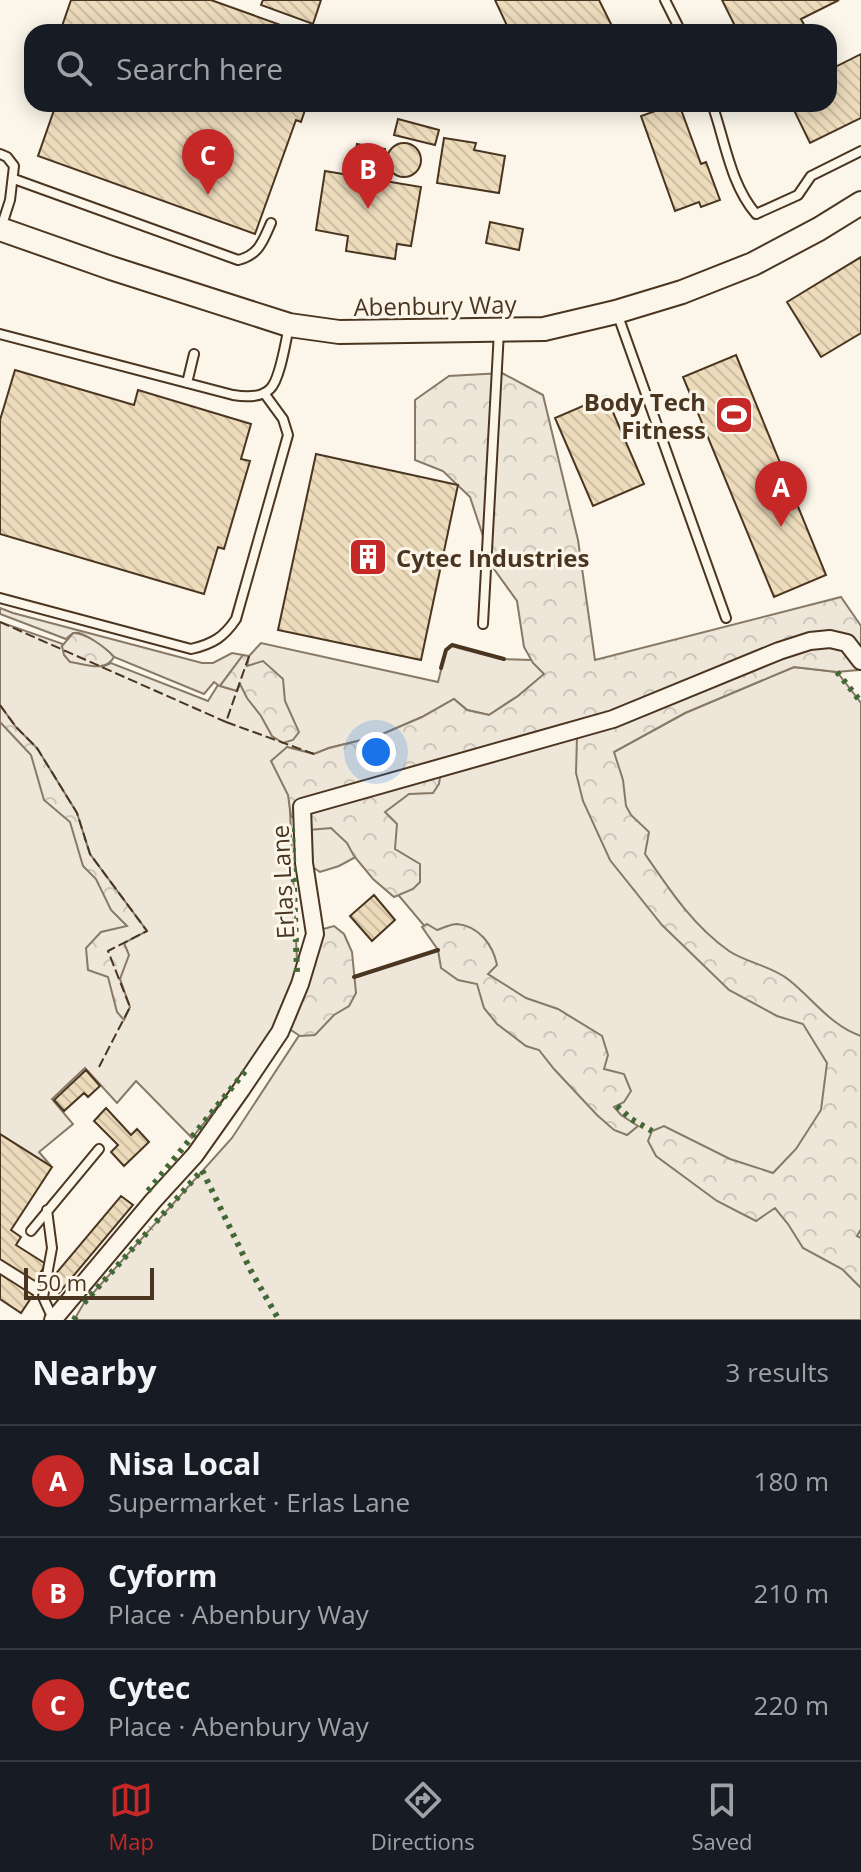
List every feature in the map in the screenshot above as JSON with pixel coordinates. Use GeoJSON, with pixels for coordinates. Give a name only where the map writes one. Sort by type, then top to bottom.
{"type":"FeatureCollection","features":[{"type":"Feature","properties":{"kind":"street","name":"Abenbury Way"},"geometry":{"type":"LineString","coordinates":[[0,229],[289,325],[339,332],[544,329],[682,292],[753,264],[861,203]]}},
{"type":"Feature","properties":{"kind":"street","name":"Erlas Lane"},"geometry":{"type":"LineString","coordinates":[[53,1320],[195,1155],[280,1032],[300,984],[315,934],[304,863],[302,807],[613,719],[810,641],[830,639],[847,643],[861,661]]}},
{"type":"Feature","properties":{"kind":"lane"},"geometry":{"type":"LineString","coordinates":[[665,0],[677,24]]}},
{"type":"Feature","properties":{"kind":"lane"},"geometry":{"type":"LineString","coordinates":[[715,112],[745,201],[756,214],[798,195],[811,176],[861,151]]}},
{"type":"Feature","properties":{"kind":"lane"},"geometry":{"type":"LineString","coordinates":[[0,154],[14,166],[10,200],[0,229]]}},
{"type":"Feature","properties":{"kind":"lane"},"geometry":{"type":"LineString","coordinates":[[14,179],[238,260],[261,247],[271,223]]}},
{"type":"Feature","properties":{"kind":"lane"},"geometry":{"type":"LineString","coordinates":[[616,312],[726,618]]}},
{"type":"Feature","properties":{"kind":"lane"},"geometry":{"type":"LineString","coordinates":[[0,334],[248,397],[273,387],[289,325]]}},
{"type":"Feature","properties":{"kind":"lane"},"geometry":{"type":"LineString","coordinates":[[483,624],[499,330]]}},
{"type":"Feature","properties":{"kind":"lane"},"geometry":{"type":"LineString","coordinates":[[187,383],[194,354]]}},
{"type":"Feature","properties":{"kind":"lane"},"geometry":{"type":"LineString","coordinates":[[0,598],[191,649],[225,635],[236,619],[288,435],[283,419],[264,393]]}},
{"type":"Feature","properties":{"kind":"lane"},"geometry":{"type":"LineString","coordinates":[[31,1231],[99,1149]]}},
{"type":"Feature","properties":{"kind":"lane"},"geometry":{"type":"LineString","coordinates":[[47,1210],[52,1248],[43,1297],[53,1320]]}},
{"type":"Feature","properties":{"kind":"green space"},"geometry":{"type":"Polygon","coordinates":[[[502,373],[543,395],[578,540],[595,660],[841,597],[861,626],[861,663],[858,670],[837,672],[794,667],[685,713],[614,752],[623,780],[626,806],[649,832],[645,854],[693,919],[729,951],[782,975],[840,1026],[861,1036],[861,1229],[857,1236],[861,1238],[861,1288],[842,1269],[803,1248],[775,1208],[756,1221],[717,1201],[656,1156],[648,1141],[652,1131],[664,1126],[730,1159],[773,1173],[796,1149],[821,1110],[827,1063],[803,1024],[777,1016],[729,990],[662,925],[610,860],[583,801],[576,773],[577,736],[441,771],[439,784],[433,793],[409,794],[385,812],[397,824],[395,849],[420,864],[420,882],[413,889],[394,897],[373,879],[347,843],[331,828],[309,830],[291,816],[288,795],[271,761],[287,747],[314,754],[378,736],[454,699],[467,710],[489,715],[544,674],[524,647],[517,601],[494,569],[470,497],[443,471],[415,460],[415,400],[449,376],[502,373]]]}},
{"type":"Feature","properties":{"kind":"green space"},"geometry":{"type":"Polygon","coordinates":[[[0,608],[202,663],[213,663],[232,653],[243,655],[220,686],[237,691],[249,656],[261,643],[438,682],[446,650],[452,645],[504,659],[532,660],[545,674],[489,715],[467,710],[454,699],[378,736],[314,754],[287,747],[298,981],[273,1036],[192,1138],[136,1081],[117,1103],[85,1068],[52,1099],[73,1124],[39,1152],[51,1166],[0,1134],[0,622],[63,644],[102,667],[111,663],[208,701],[218,685],[214,682],[204,694],[114,657],[83,634],[75,633],[66,639],[0,614],[0,608]]]}},
{"type":"Feature","properties":{"kind":"green space"},"geometry":{"type":"Polygon","coordinates":[[[73,633],[95,641],[114,657],[106,665],[100,666],[70,662],[62,646],[73,633]]]}},
{"type":"Feature","properties":{"kind":"green space"},"geometry":{"type":"Polygon","coordinates":[[[243,655],[249,656],[247,666],[263,661],[283,679],[285,701],[299,732],[293,740],[283,743],[272,736],[240,684],[237,691],[220,686],[243,655]]]}},
{"type":"Feature","properties":{"kind":"green space"},"geometry":{"type":"Polygon","coordinates":[[[794,667],[837,672],[861,703],[861,1320],[74,1320],[84,1303],[232,1138],[332,985],[443,948],[363,853],[320,872],[311,866],[304,833],[316,815],[441,771],[577,736],[586,767],[685,713],[794,667]]]}},
{"type":"Feature","properties":{"kind":"green space"},"geometry":{"type":"Polygon","coordinates":[[[0,705],[37,748],[77,813],[90,854],[147,931],[124,943],[129,955],[120,979],[130,1007],[124,1020],[117,1012],[108,977],[88,970],[86,948],[101,932],[127,926],[111,910],[96,879],[83,866],[70,822],[44,800],[31,755],[0,722],[0,705]]]}},
{"type":"Feature","properties":{"kind":"green space"},"geometry":{"type":"Polygon","coordinates":[[[427,924],[437,930],[457,924],[472,928],[484,938],[495,958],[497,965],[488,974],[526,998],[558,1009],[602,1036],[608,1055],[604,1069],[624,1074],[631,1091],[624,1102],[614,1107],[638,1126],[627,1135],[614,1130],[539,1050],[526,1046],[497,1024],[484,1008],[477,984],[458,980],[441,968],[438,950],[422,927],[427,924]]]}},
{"type":"Feature","properties":{"kind":"green space"},"geometry":{"type":"Polygon","coordinates":[[[334,926],[344,934],[352,952],[356,993],[349,1006],[334,1015],[315,1035],[300,1036],[291,1030],[291,1018],[323,929],[334,926]]]}},
{"type":"Feature","properties":{"kind":"building"},"geometry":{"type":"Polygon","coordinates":[[[71,0],[211,0],[278,24],[63,24],[71,0]]]}},
{"type":"Feature","properties":{"kind":"building"},"geometry":{"type":"Polygon","coordinates":[[[263,0],[321,0],[313,24],[261,5],[263,0]]]}},
{"type":"Feature","properties":{"kind":"building"},"geometry":{"type":"Polygon","coordinates":[[[495,0],[599,0],[611,24],[506,24],[495,0]]]}},
{"type":"Feature","properties":{"kind":"building"},"geometry":{"type":"Polygon","coordinates":[[[722,0],[839,0],[801,19],[804,24],[734,24],[722,0]]]}},
{"type":"Feature","properties":{"kind":"building"},"geometry":{"type":"Polygon","coordinates":[[[861,54],[861,118],[810,143],[795,112],[837,112],[837,66],[861,54]]]}},
{"type":"Feature","properties":{"kind":"building"},"geometry":{"type":"Polygon","coordinates":[[[53,112],[304,112],[301,122],[296,120],[255,234],[38,156],[53,112]]]}},
{"type":"Feature","properties":{"kind":"building"},"geometry":{"type":"Polygon","coordinates":[[[652,112],[682,112],[701,164],[706,162],[720,200],[701,207],[699,202],[675,211],[641,116],[652,112]]]}},
{"type":"Feature","properties":{"kind":"building"},"geometry":{"type":"Polygon","coordinates":[[[398,119],[439,130],[435,145],[394,135],[398,119]]]}},
{"type":"Feature","properties":{"kind":"building"},"geometry":{"type":"Polygon","coordinates":[[[444,138],[476,143],[474,150],[505,156],[499,193],[437,183],[444,138]]]}},
{"type":"Feature","properties":{"kind":"building"},"geometry":{"type":"Polygon","coordinates":[[[404,143],[416,148],[421,160],[416,172],[404,177],[392,172],[387,160],[392,148],[404,143]]]}},
{"type":"Feature","properties":{"kind":"building"},"geometry":{"type":"Polygon","coordinates":[[[357,144],[385,149],[383,175],[374,173],[377,161],[355,154],[357,144]]]}},
{"type":"Feature","properties":{"kind":"building"},"geometry":{"type":"Polygon","coordinates":[[[325,171],[421,187],[411,246],[397,244],[395,259],[346,251],[348,236],[316,230],[325,171]]]}},
{"type":"Feature","properties":{"kind":"building"},"geometry":{"type":"Polygon","coordinates":[[[490,222],[523,229],[519,250],[486,243],[490,222]]]}},
{"type":"Feature","properties":{"kind":"building"},"geometry":{"type":"Polygon","coordinates":[[[861,257],[861,333],[821,357],[787,302],[861,257]]]}},
{"type":"Feature","properties":{"kind":"building"},"geometry":{"type":"Polygon","coordinates":[[[736,355],[826,575],[774,597],[683,377],[736,355]]]}},
{"type":"Feature","properties":{"kind":"building"},"geometry":{"type":"Polygon","coordinates":[[[15,370],[134,405],[138,390],[251,424],[241,459],[250,461],[224,549],[218,547],[204,594],[0,534],[0,420],[15,370]]]}},
{"type":"Feature","properties":{"kind":"building"},"geometry":{"type":"Polygon","coordinates":[[[606,396],[644,484],[593,506],[555,418],[606,396]]]}},
{"type":"Feature","properties":{"kind":"building","name":"Cytec Industries"},"geometry":{"type":"Polygon","coordinates":[[[316,454],[458,485],[421,660],[278,630],[316,454]]]}},
{"type":"Feature","properties":{"kind":"building"},"geometry":{"type":"Polygon","coordinates":[[[374,895],[395,920],[372,941],[350,916],[374,895]]]}},
{"type":"Feature","properties":{"kind":"building"},"geometry":{"type":"Polygon","coordinates":[[[86,1070],[100,1086],[88,1097],[84,1093],[64,1111],[54,1100],[86,1070]]]}},
{"type":"Feature","properties":{"kind":"building"},"geometry":{"type":"Polygon","coordinates":[[[106,1108],[131,1135],[137,1129],[149,1142],[124,1166],[111,1152],[118,1145],[94,1121],[106,1108]]]}},
{"type":"Feature","properties":{"kind":"building"},"geometry":{"type":"Polygon","coordinates":[[[0,1134],[52,1167],[11,1230],[21,1237],[16,1245],[46,1264],[35,1281],[0,1259],[0,1134]]]}},
{"type":"Feature","properties":{"kind":"building"},"geometry":{"type":"Polygon","coordinates":[[[121,1196],[133,1205],[59,1293],[48,1283],[121,1196]]]}},
{"type":"Feature","properties":{"kind":"building"},"geometry":{"type":"Polygon","coordinates":[[[0,1274],[33,1295],[21,1313],[0,1299],[0,1274]]]}},
{"type":"Feature","properties":{"kind":"hedge"},"geometry":{"type":"LineString","coordinates":[[837,672],[861,702]]}},
{"type":"Feature","properties":{"kind":"hedge"},"geometry":{"type":"LineString","coordinates":[[292,828],[297,972]]}},
{"type":"Feature","properties":{"kind":"hedge"},"geometry":{"type":"LineString","coordinates":[[148,1191],[247,1069]]}},
{"type":"Feature","properties":{"kind":"hedge"},"geometry":{"type":"LineString","coordinates":[[617,1106],[631,1119],[652,1131]]}},
{"type":"Feature","properties":{"kind":"hedge"},"geometry":{"type":"LineString","coordinates":[[156,1222],[202,1170],[251,1271],[279,1320]]}},
{"type":"Feature","properties":{"kind":"hedge"},"geometry":{"type":"LineString","coordinates":[[84,1303],[151,1228]]}},
{"type":"Feature","properties":{"kind":"hedge"},"geometry":{"type":"LineString","coordinates":[[74,1320],[78,1312]]}},
{"type":"Feature","properties":{"kind":"fence"},"geometry":{"type":"LineString","coordinates":[[0,622],[226,722]]}},
{"type":"Feature","properties":{"kind":"fence"},"geometry":{"type":"LineString","coordinates":[[249,656],[226,722],[314,754]]}},
{"type":"Feature","properties":{"kind":"fence"},"geometry":{"type":"LineString","coordinates":[[0,705],[37,748],[77,813],[90,854],[147,931],[108,951],[130,1007],[99,1067]]}},
{"type":"Feature","properties":{"kind":"wall"},"geometry":{"type":"LineString","coordinates":[[441,668],[446,650],[452,645],[504,659]]}},
{"type":"Feature","properties":{"kind":"wall"},"geometry":{"type":"LineString","coordinates":[[354,977],[438,950]]}},
{"type":"Feature","properties":{"kind":"place","name":"Cytec"},"geometry":{"type":"Point","coordinates":[208,195]}},
{"type":"Feature","properties":{"kind":"place","name":"Cyform"},"geometry":{"type":"Point","coordinates":[368,209]}},
{"type":"Feature","properties":{"kind":"place","name":"Body Tech Fitness"},"geometry":{"type":"Point","coordinates":[734,415]}},
{"type":"Feature","properties":{"kind":"place","name":"Nisa Local"},"geometry":{"type":"Point","coordinates":[781,527]}},
{"type":"Feature","properties":{"kind":"place","name":"Cytec Industries"},"geometry":{"type":"Point","coordinates":[368,557]}}]}
